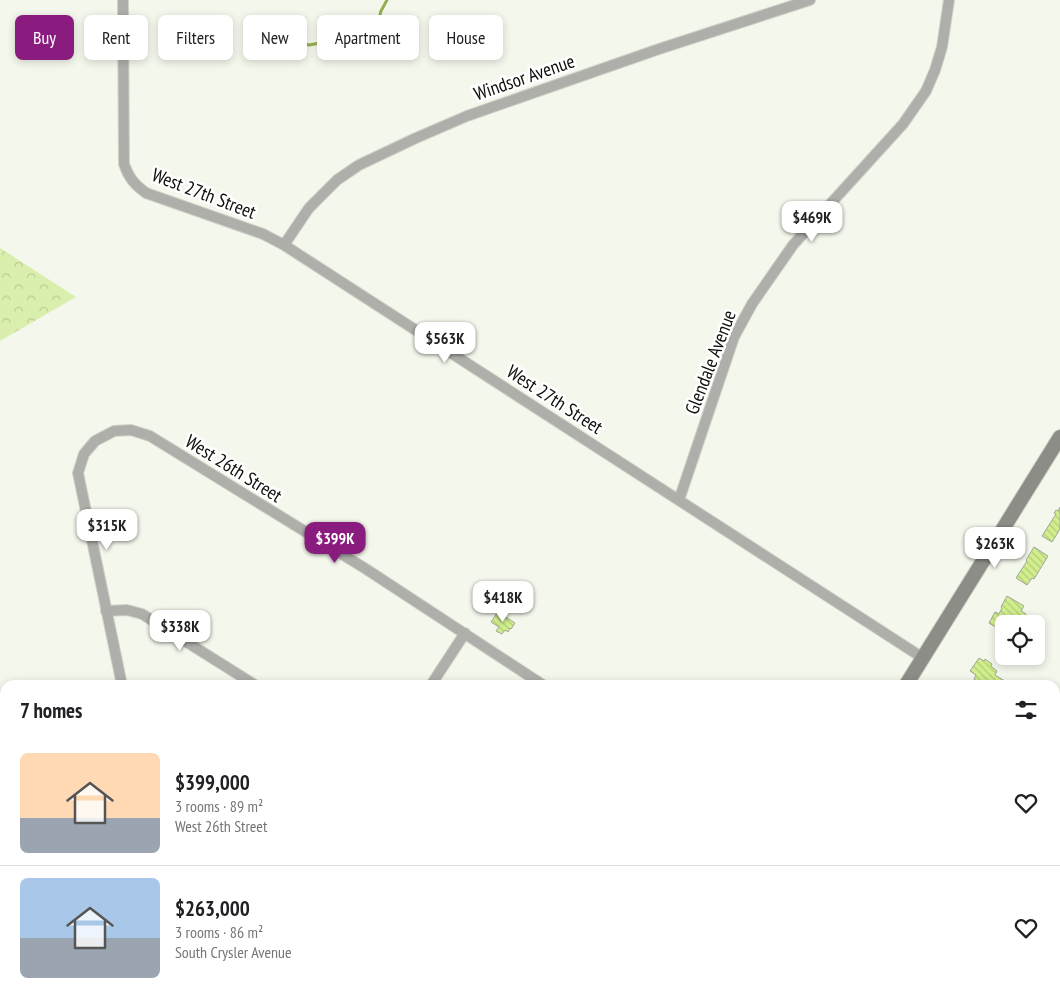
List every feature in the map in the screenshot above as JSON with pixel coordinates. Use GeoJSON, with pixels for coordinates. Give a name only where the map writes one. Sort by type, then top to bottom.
{"type":"FeatureCollection","features":[{"type":"Feature","properties":{"kind":"main road"},"geometry":{"type":"LineString","coordinates":[[911,680],[1060,437]]}},
{"type":"Feature","properties":{"kind":"street","name":"West 27th Street"},"geometry":{"type":"LineString","coordinates":[[123,0],[124,164],[128,176],[136,186],[146,193],[263,234],[284,244],[923,658]]}},
{"type":"Feature","properties":{"kind":"street","name":"Windsor Avenue"},"geometry":{"type":"LineString","coordinates":[[284,244],[309,208],[337,180],[359,164],[483,110],[659,49],[810,0]]}},
{"type":"Feature","properties":{"kind":"street","name":"Glendale Avenue"},"geometry":{"type":"LineString","coordinates":[[678,500],[734,337],[752,304],[794,245],[903,124],[926,91],[942,48],[949,0]]}},
{"type":"Feature","properties":{"kind":"street","name":"West 26th Street"},"geometry":{"type":"LineString","coordinates":[[106,611],[78,474],[84,454],[95,441],[114,432],[131,430],[150,436],[366,569],[536,680]]}},
{"type":"Feature","properties":{"kind":"street"},"geometry":{"type":"LineString","coordinates":[[121,680],[106,611],[128,610],[142,614],[247,680]]}},
{"type":"Feature","properties":{"kind":"street"},"geometry":{"type":"LineString","coordinates":[[434,680],[465,633]]}},
{"type":"Feature","properties":{"kind":"green space"},"geometry":{"type":"Polygon","coordinates":[[[0,248],[76,297],[0,341],[0,248]]]}},
{"type":"Feature","properties":{"kind":"building"},"geometry":{"type":"Polygon","coordinates":[[[1060,507],[1060,529],[1052,542],[1042,536],[1056,514],[1054,513],[1060,507]]]}},
{"type":"Feature","properties":{"kind":"building"},"geometry":{"type":"Polygon","coordinates":[[[1034,547],[1048,556],[1034,579],[1032,578],[1027,585],[1016,578],[1034,547]]]}},
{"type":"Feature","properties":{"kind":"building"},"geometry":{"type":"Polygon","coordinates":[[[1007,596],[1024,606],[1021,611],[1026,614],[995,615],[995,627],[989,623],[995,612],[999,614],[1007,596]]]}},
{"type":"Feature","properties":{"kind":"building"},"geometry":{"type":"Polygon","coordinates":[[[498,612],[515,623],[508,632],[505,630],[502,634],[496,631],[499,627],[491,622],[498,612]]]}},
{"type":"Feature","properties":{"kind":"building"},"geometry":{"type":"Polygon","coordinates":[[[979,658],[984,661],[985,659],[997,671],[995,675],[1003,680],[976,680],[974,679],[976,675],[970,671],[979,658]]]}},
{"type":"Feature","properties":{"kind":"waterway"},"geometry":{"type":"LineString","coordinates":[[307,44],[336,40],[346,42],[357,51],[363,50],[375,34],[381,11],[387,0]]}}]}
